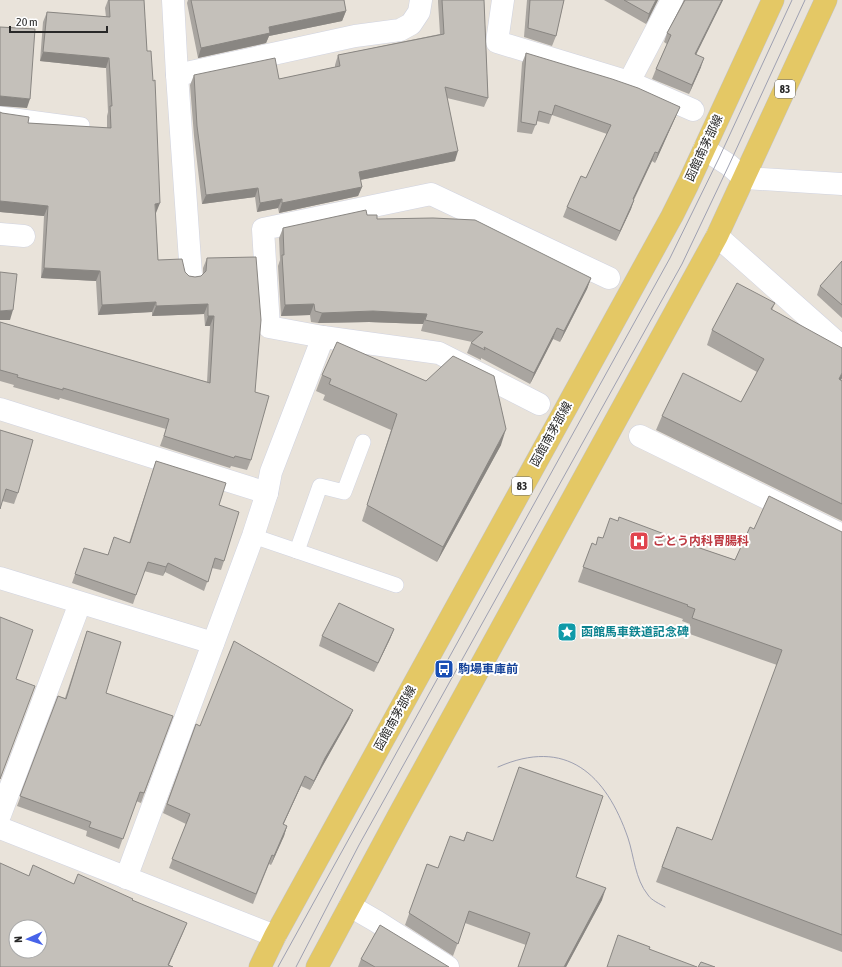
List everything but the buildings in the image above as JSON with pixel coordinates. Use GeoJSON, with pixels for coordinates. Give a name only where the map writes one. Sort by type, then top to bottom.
{"type":"FeatureCollection","features":[{"type":"Feature","properties":{"kind":"main road","name":"函館南茅部線"},"geometry":{"type":"LineString","coordinates":[[260,967],[275,936],[672,216],[773,0]]}},
{"type":"Feature","properties":{"kind":"main road","name":"83"},"geometry":{"type":"LineString","coordinates":[[317,967],[408,797],[717,236],[826,0]]}},
{"type":"Feature","properties":{"kind":"street"},"geometry":{"type":"LineString","coordinates":[[173,0],[191,275]]}},
{"type":"Feature","properties":{"kind":"street"},"geometry":{"type":"LineString","coordinates":[[177,75],[355,36],[400,30],[411,24],[419,12],[421,0]]}},
{"type":"Feature","properties":{"kind":"street"},"geometry":{"type":"LineString","coordinates":[[503,0],[497,42],[629,82],[693,110]]}},
{"type":"Feature","properties":{"kind":"street"},"geometry":{"type":"LineString","coordinates":[[629,82],[672,0]]}},
{"type":"Feature","properties":{"kind":"street"},"geometry":{"type":"LineString","coordinates":[[704,150],[730,165],[744,178],[842,184]]}},
{"type":"Feature","properties":{"kind":"street"},"geometry":{"type":"LineString","coordinates":[[539,404],[439,353],[323,337],[269,327],[263,229],[431,194],[608,278]]}},
{"type":"Feature","properties":{"kind":"street"},"geometry":{"type":"LineString","coordinates":[[0,234],[24,236]]}},
{"type":"Feature","properties":{"kind":"street"},"geometry":{"type":"LineString","coordinates":[[717,236],[842,347]]}},
{"type":"Feature","properties":{"kind":"street"},"geometry":{"type":"LineString","coordinates":[[126,878],[253,536],[267,493],[270,472],[323,337]]}},
{"type":"Feature","properties":{"kind":"street"},"geometry":{"type":"LineString","coordinates":[[0,409],[267,493]]}},
{"type":"Feature","properties":{"kind":"street"},"geometry":{"type":"LineString","coordinates":[[640,436],[842,536]]}},
{"type":"Feature","properties":{"kind":"street"},"geometry":{"type":"LineString","coordinates":[[0,578],[213,643]]}},
{"type":"Feature","properties":{"kind":"street"},"geometry":{"type":"LineString","coordinates":[[0,814],[80,603]]}},
{"type":"Feature","properties":{"kind":"street"},"geometry":{"type":"LineString","coordinates":[[0,828],[275,936]]}},
{"type":"Feature","properties":{"kind":"street"},"geometry":{"type":"LineString","coordinates":[[350,906],[448,967]]}},
{"type":"Feature","properties":{"kind":"lane"},"geometry":{"type":"LineString","coordinates":[[0,114],[82,125]]}},
{"type":"Feature","properties":{"kind":"lane"},"geometry":{"type":"LineString","coordinates":[[297,551],[320,486],[344,492],[363,442]]}},
{"type":"Feature","properties":{"kind":"lane"},"geometry":{"type":"LineString","coordinates":[[253,536],[396,585]]}},
{"type":"Feature","properties":{"kind":"tram line"},"geometry":{"type":"LineString","coordinates":[[278,967],[670,258],[719,158],[792,0]]}},
{"type":"Feature","properties":{"kind":"tram line"},"geometry":{"type":"LineString","coordinates":[[296,967],[359,845],[682,264],[805,0]]}},
{"type":"Feature","properties":{"kind":"tram line"},"geometry":{"type":"LineString","coordinates":[[498,767],[522,759],[544,756],[563,759],[580,767],[595,780],[608,796],[619,815],[628,838],[640,882],[649,897],[665,907]]}},
{"type":"Feature","properties":{"kind":"place","name":"ごとう内科胃腸科"},"geometry":{"type":"Point","coordinates":[639,541]}},
{"type":"Feature","properties":{"kind":"place","name":"函館馬車鉄道記念碑"},"geometry":{"type":"Point","coordinates":[567,632]}},
{"type":"Feature","properties":{"kind":"place","name":"駒場車庫前"},"geometry":{"type":"Point","coordinates":[444,669]}}]}
